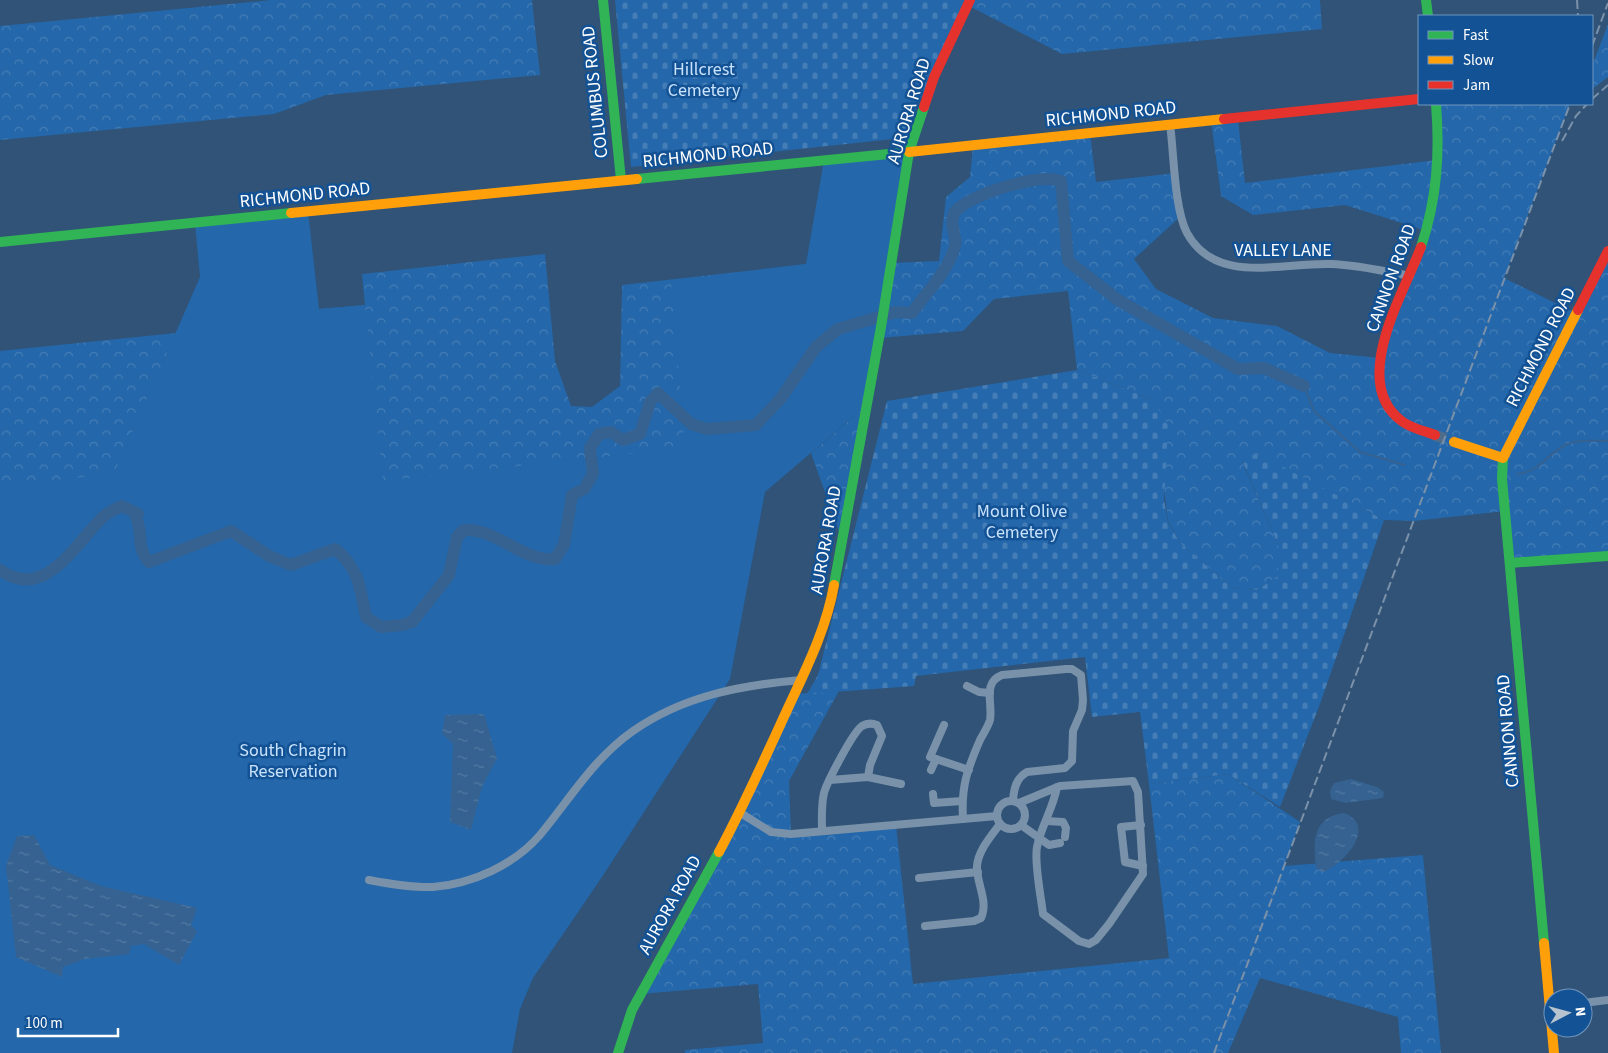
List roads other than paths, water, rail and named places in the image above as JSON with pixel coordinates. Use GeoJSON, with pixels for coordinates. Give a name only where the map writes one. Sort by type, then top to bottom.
{"type":"FeatureCollection","features":[{"type":"Feature","properties":{"kind":"main road","name":"COLUMBUS ROAD"},"geometry":{"type":"LineString","coordinates":[[603,0],[621,180]]}},
{"type":"Feature","properties":{"kind":"main road","name":"AURORA ROAD"},"geometry":{"type":"LineString","coordinates":[[618,1053],[632,1010],[739,812],[801,680],[830,609],[885,304],[909,152],[934,77],[970,0]]}},
{"type":"Feature","properties":{"kind":"main road"},"geometry":{"type":"LineString","coordinates":[[1426,0],[1428,15]]}},
{"type":"Feature","properties":{"kind":"main road","name":"RICHMOND ROAD"},"geometry":{"type":"LineString","coordinates":[[0,242],[909,152],[1418,99]]}},
{"type":"Feature","properties":{"kind":"main road","name":"CANNON ROAD"},"geometry":{"type":"LineString","coordinates":[[1435,435],[1404,423],[1390,410],[1382,394],[1381,351],[1427,231],[1433,205],[1439,137],[1436,105]]}},
{"type":"Feature","properties":{"kind":"main road","name":"RICHMOND ROAD"},"geometry":{"type":"LineString","coordinates":[[1502,458],[1608,251]]}},
{"type":"Feature","properties":{"kind":"main road"},"geometry":{"type":"LineString","coordinates":[[1454,442],[1502,458]]}},
{"type":"Feature","properties":{"kind":"main road","name":"CANNON ROAD"},"geometry":{"type":"LineString","coordinates":[[1502,458],[1502,479],[1549,988]]}},
{"type":"Feature","properties":{"kind":"main road"},"geometry":{"type":"LineString","coordinates":[[1510,563],[1608,556]]}},
{"type":"Feature","properties":{"kind":"main road","name":"CANNON ROAD"},"geometry":{"type":"LineString","coordinates":[[1553,1038],[1554,1053]]}},
{"type":"Feature","properties":{"kind":"street","name":"VALLEY LANE"},"geometry":{"type":"LineString","coordinates":[[1170,124],[1181,216],[1188,234],[1199,248],[1217,261],[1232,267],[1256,268],[1308,264],[1352,266],[1410,276]]}},
{"type":"Feature","properties":{"kind":"street"},"geometry":{"type":"LineString","coordinates":[[964,819],[962,794],[968,770],[990,721],[992,682],[1002,675],[1072,669],[1081,675],[1083,700],[1082,710],[1074,731],[1072,761],[1065,768],[1022,774],[1017,782],[1016,802],[1025,814],[1021,825]]}},
{"type":"Feature","properties":{"kind":"street"},"geometry":{"type":"LineString","coordinates":[[369,880],[434,887],[484,875],[511,862],[539,836],[600,759],[633,731],[674,708],[709,694],[751,684],[801,680]]}},
{"type":"Feature","properties":{"kind":"street"},"geometry":{"type":"LineString","coordinates":[[968,686],[978,692],[990,693]]}},
{"type":"Feature","properties":{"kind":"street"},"geometry":{"type":"LineString","coordinates":[[822,832],[824,793],[853,735],[862,726],[872,723],[877,725],[882,736],[870,765],[868,777]]}},
{"type":"Feature","properties":{"kind":"street"},"geometry":{"type":"LineString","coordinates":[[944,725],[930,757],[968,770]]}},
{"type":"Feature","properties":{"kind":"street"},"geometry":{"type":"LineString","coordinates":[[931,770],[936,759]]}},
{"type":"Feature","properties":{"kind":"street"},"geometry":{"type":"LineString","coordinates":[[830,780],[868,777],[901,784]]}},
{"type":"Feature","properties":{"kind":"street"},"geometry":{"type":"LineString","coordinates":[[925,926],[974,921],[982,918],[984,908],[978,872],[981,853],[998,820],[1001,804],[1016,802],[1057,787],[1133,781],[1138,792],[1143,874],[1096,940],[1089,944],[1079,941],[1043,914],[1037,849],[1057,787]]}},
{"type":"Feature","properties":{"kind":"street"},"geometry":{"type":"LineString","coordinates":[[933,794],[934,803],[962,801]]}},
{"type":"Feature","properties":{"kind":"street"},"geometry":{"type":"LineString","coordinates":[[739,812],[771,832],[790,834],[964,819],[998,820],[1010,829],[1021,825]]}},
{"type":"Feature","properties":{"kind":"street"},"geometry":{"type":"LineString","coordinates":[[1021,825],[1050,845],[1062,840],[1066,828],[1063,822],[1047,820]]}},
{"type":"Feature","properties":{"kind":"street"},"geometry":{"type":"LineString","coordinates":[[1141,825],[1121,827],[1124,862],[1143,866]]}},
{"type":"Feature","properties":{"kind":"street"},"geometry":{"type":"LineString","coordinates":[[919,878],[978,872]]}},
{"type":"Feature","properties":{"kind":"street"},"geometry":{"type":"LineString","coordinates":[[1593,1002],[1608,1000]]}},
{"type":"Feature","properties":{"kind":"water"},"geometry":{"type":"Polygon","coordinates":[[[484,714],[497,758],[482,787],[471,830],[450,822],[453,744],[442,733],[445,715],[484,714]]]}},
{"type":"Feature","properties":{"kind":"water"},"geometry":{"type":"Polygon","coordinates":[[[1351,779],[1377,787],[1384,792],[1383,798],[1345,803],[1331,799],[1330,791],[1334,783],[1351,779]]]}},
{"type":"Feature","properties":{"kind":"water"},"geometry":{"type":"Polygon","coordinates":[[[1344,813],[1354,819],[1358,827],[1358,835],[1348,853],[1331,868],[1323,872],[1316,868],[1315,840],[1317,832],[1320,825],[1333,815],[1344,813]]]}},
{"type":"Feature","properties":{"kind":"water"},"geometry":{"type":"Polygon","coordinates":[[[34,835],[50,865],[101,886],[197,908],[191,925],[197,931],[179,965],[144,944],[131,946],[129,954],[85,959],[63,967],[62,977],[16,957],[6,866],[17,836],[34,835]]]}},
{"type":"Feature","properties":{"kind":"waterway"},"geometry":{"type":"LineString","coordinates":[[0,570],[16,578],[31,579],[45,574],[58,566],[104,516],[122,506],[138,514],[136,517],[142,551],[149,562],[231,531],[269,556],[291,565],[335,549],[354,571],[360,588],[366,617],[381,627],[412,622],[449,575],[457,537],[464,530],[488,534],[520,551],[543,559],[555,559],[564,545],[572,495],[584,489],[593,474],[590,448],[599,434],[611,432],[623,440],[640,434],[650,402],[658,393],[691,424],[707,429],[756,425],[781,398],[816,347],[838,329],[896,312],[912,313],[942,273],[952,255],[955,246],[952,220],[955,212],[962,205],[989,192],[1022,182],[1051,179],[1061,181],[1068,261],[1118,300],[1238,369],[1264,368],[1304,386]]}},
{"type":"Feature","properties":{"kind":"waterway"},"geometry":{"type":"LineString","coordinates":[[1304,386],[1314,411],[1360,452],[1405,465]]}},
{"type":"Feature","properties":{"kind":"waterway"},"geometry":{"type":"LineString","coordinates":[[1517,474],[1532,470],[1558,449],[1570,443],[1608,441]]}},
{"type":"Feature","properties":{"kind":"tunnel"},"geometry":{"type":"LineString","coordinates":[[1435,435],[1454,442]]}},
{"type":"Feature","properties":{"kind":"railway"},"geometry":{"type":"LineString","coordinates":[[1577,0],[1578,15]]}},
{"type":"Feature","properties":{"kind":"railway"},"geometry":{"type":"LineString","coordinates":[[1593,43],[1608,3]]}},
{"type":"Feature","properties":{"kind":"railway"},"geometry":{"type":"LineString","coordinates":[[1593,98],[1608,85]]}},
{"type":"Feature","properties":{"kind":"railway"},"geometry":{"type":"LineString","coordinates":[[1214,1053],[1570,105]]}},
{"type":"Feature","properties":{"kind":"railway"},"geometry":{"type":"LineString","coordinates":[[1562,141],[1576,116],[1586,105]]}},
{"type":"Feature","properties":{"kind":"park label","name":"Hillcrest Cemetery"},"geometry":{"type":"Point","coordinates":[704,79]}},
{"type":"Feature","properties":{"kind":"park label","name":"Mount Olive Cemetery"},"geometry":{"type":"Point","coordinates":[1022,521]}},
{"type":"Feature","properties":{"kind":"park label","name":"South Chagrin Reservation"},"geometry":{"type":"Point","coordinates":[293,760]}}]}
